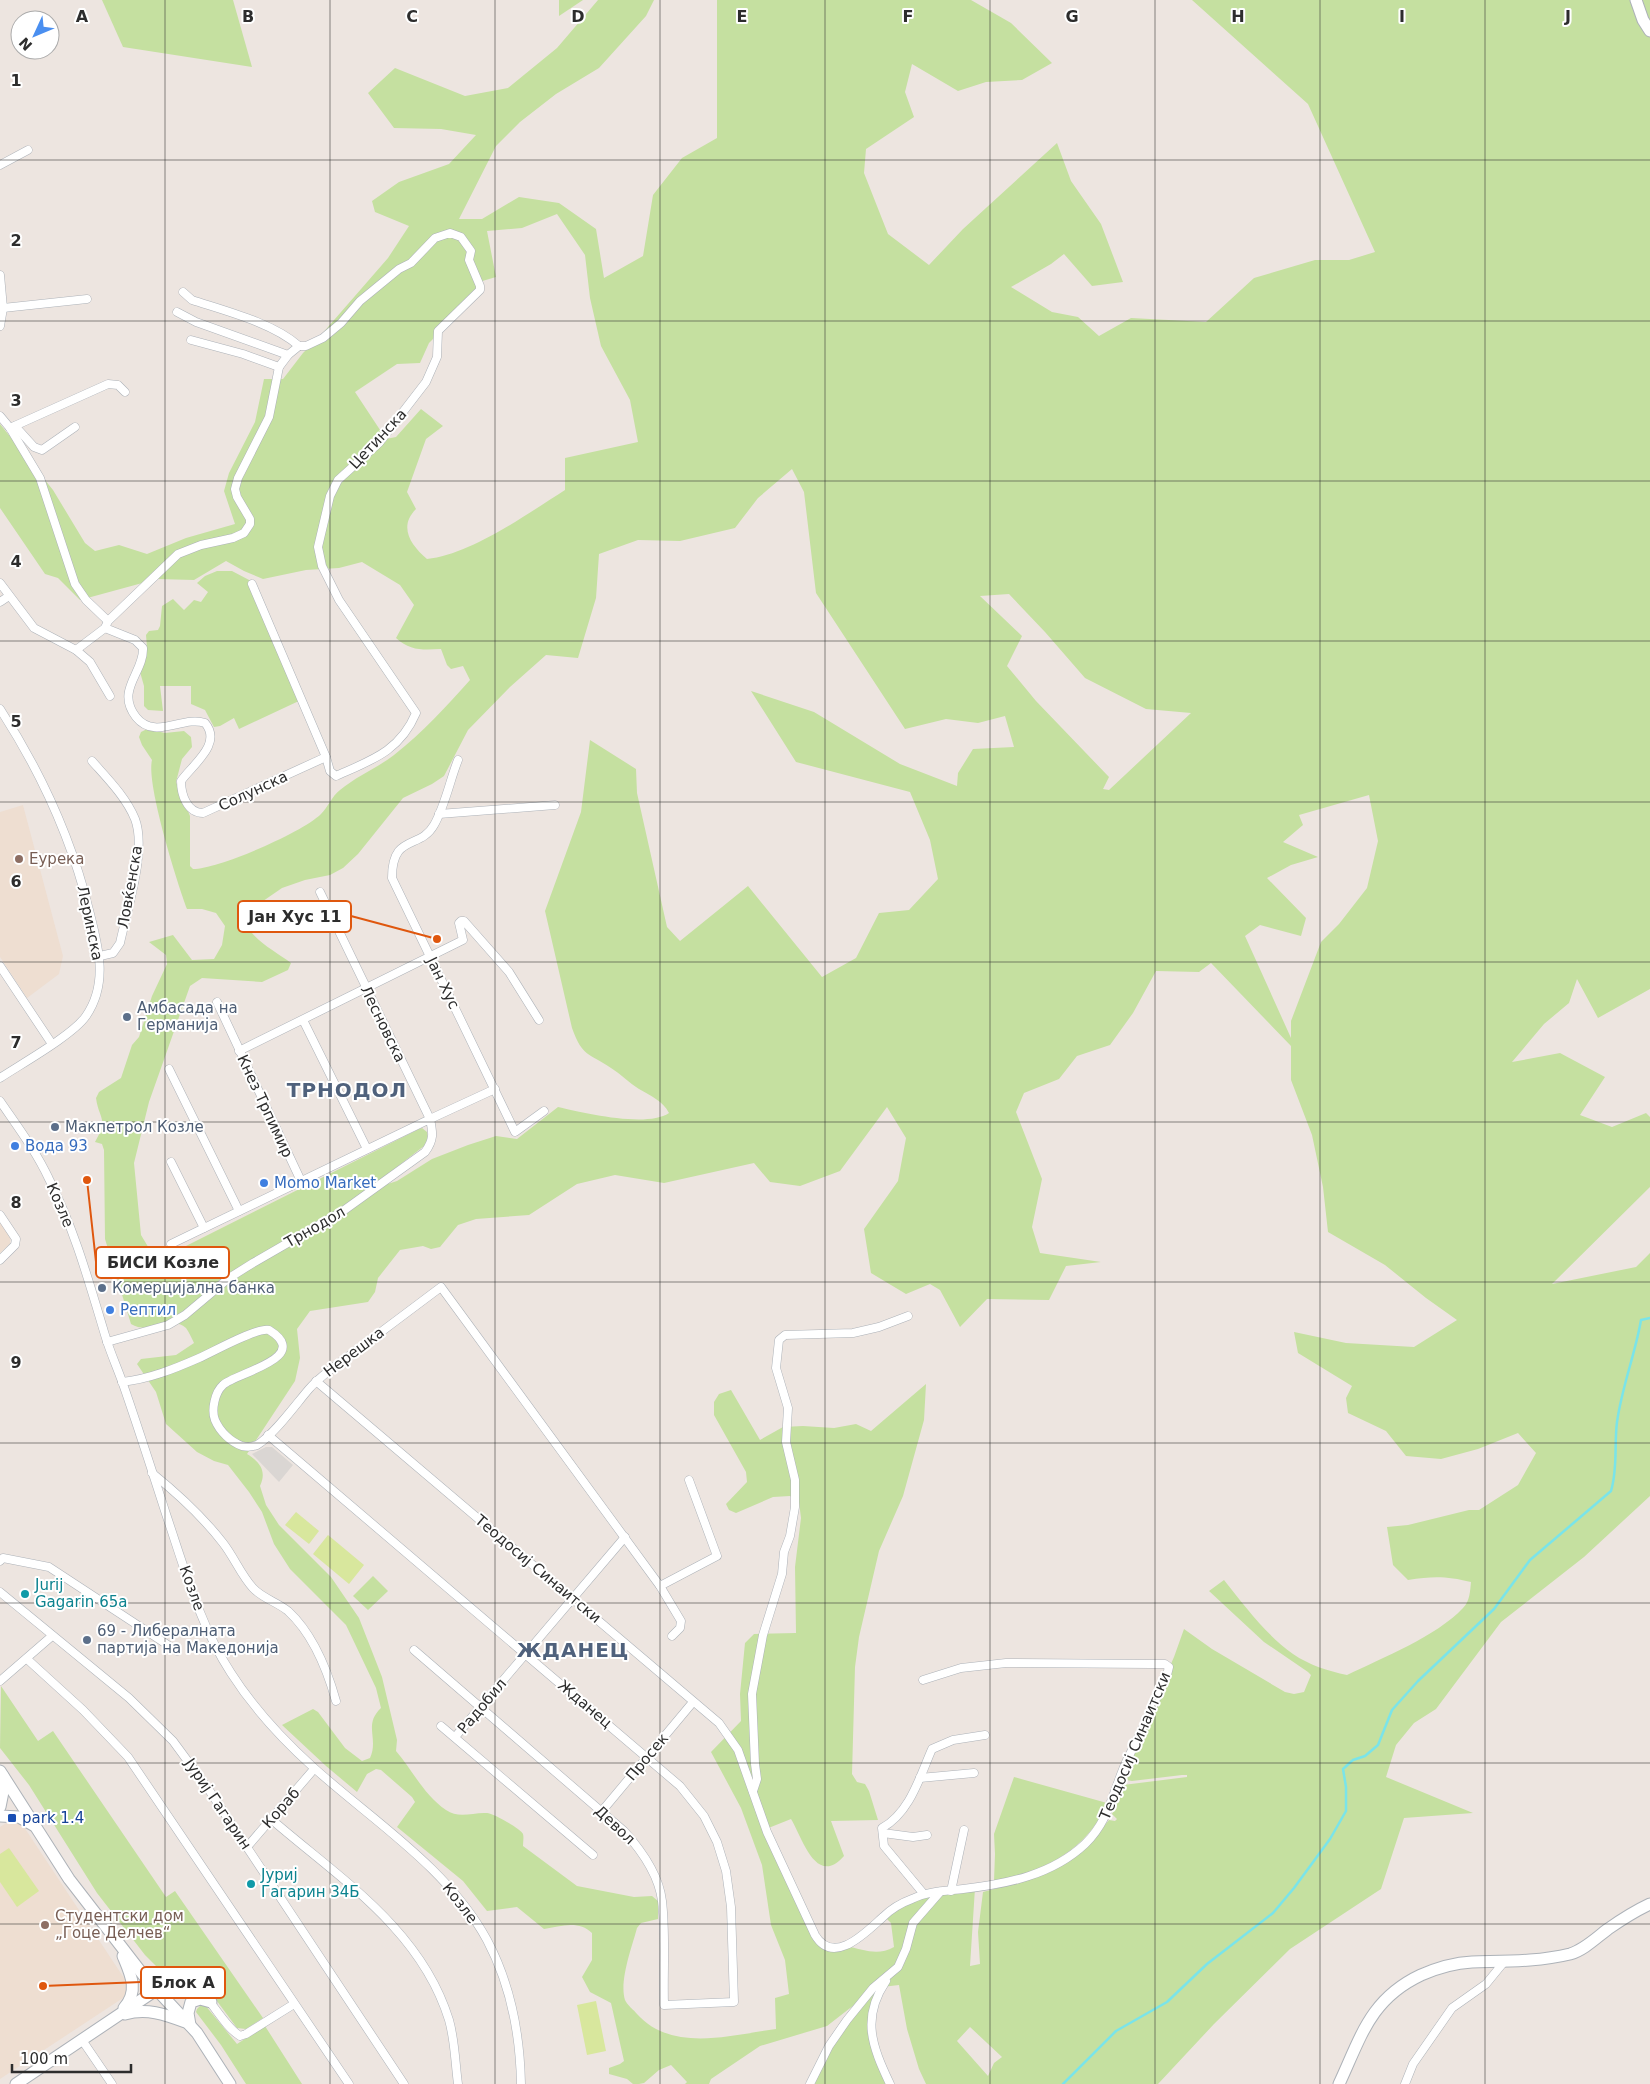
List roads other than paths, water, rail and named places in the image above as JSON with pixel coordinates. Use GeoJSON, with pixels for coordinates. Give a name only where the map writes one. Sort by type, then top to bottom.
{"type":"FeatureCollection","features":[{"type":"Feature","properties":{"kind":"street"},"geometry":{"type":"LineString","coordinates":[[1636,0],[1643,20],[1650,31]]}},
{"type":"Feature","properties":{"kind":"street"},"geometry":{"type":"LineString","coordinates":[[0,165],[28,150]]}},
{"type":"Feature","properties":{"kind":"street","name":"Цетинска"},"geometry":{"type":"LineString","coordinates":[[106,624],[178,554],[201,545],[233,538],[244,533],[250,524],[250,519],[237,497],[235,489],[238,478],[269,417],[279,367],[288,354],[299,346],[306,346],[323,338],[341,323],[360,301],[399,269],[411,263],[435,238],[450,233],[461,237],[471,251],[469,260],[480,290],[470,302],[450,317],[438,331],[435,366],[406,410],[379,442],[338,480],[330,496],[318,547],[322,566],[339,600],[416,713],[409,730],[395,746],[379,756],[336,776],[330,771],[326,758]]}},
{"type":"Feature","properties":{"kind":"street"},"geometry":{"type":"LineString","coordinates":[[0,275],[3,308],[0,325]]}},
{"type":"Feature","properties":{"kind":"street"},"geometry":{"type":"LineString","coordinates":[[183,292],[192,300],[264,326],[291,339],[299,346]]}},
{"type":"Feature","properties":{"kind":"street"},"geometry":{"type":"LineString","coordinates":[[3,308],[87,299]]}},
{"type":"Feature","properties":{"kind":"street"},"geometry":{"type":"LineString","coordinates":[[177,312],[196,322],[288,354]]}},
{"type":"Feature","properties":{"kind":"street"},"geometry":{"type":"LineString","coordinates":[[191,340],[243,354],[279,367]]}},
{"type":"Feature","properties":{"kind":"street"},"geometry":{"type":"LineString","coordinates":[[13,427],[108,384],[118,385],[125,392]]}},
{"type":"Feature","properties":{"kind":"street"},"geometry":{"type":"LineString","coordinates":[[0,416],[34,447],[42,450],[75,426]]}},
{"type":"Feature","properties":{"kind":"street"},"geometry":{"type":"LineString","coordinates":[[13,427],[40,478],[75,584],[106,624],[82,653]]}},
{"type":"Feature","properties":{"kind":"street"},"geometry":{"type":"LineString","coordinates":[[0,583],[34,628],[82,653],[110,696]]}},
{"type":"Feature","properties":{"kind":"street"},"geometry":{"type":"LineString","coordinates":[[252,584],[326,758]]}},
{"type":"Feature","properties":{"kind":"street"},"geometry":{"type":"LineString","coordinates":[[0,602],[9,596]]}},
{"type":"Feature","properties":{"kind":"street","name":"Солунска"},"geometry":{"type":"LineString","coordinates":[[106,624],[135,640],[143,648],[142,656],[131,683],[129,703],[132,712],[139,721],[154,728],[195,721],[205,723],[211,732],[211,741],[202,756],[181,780],[183,797],[193,810],[203,813],[215,809],[326,758]]}},
{"type":"Feature","properties":{"kind":"street","name":"Леринска"},"geometry":{"type":"LineString","coordinates":[[0,709],[40,778],[68,838],[86,897],[100,956],[97,989],[87,1016],[80,1024],[52,1044],[0,1078]]}},
{"type":"Feature","properties":{"kind":"street","name":"Јан Хус"},"geometry":{"type":"LineString","coordinates":[[458,760],[439,814],[431,830],[400,850],[392,865],[392,878],[515,1132],[544,1111]]}},
{"type":"Feature","properties":{"kind":"street","name":"Ловќенска"},"geometry":{"type":"LineString","coordinates":[[92,761],[131,810],[139,831],[138,860],[120,943],[113,953],[100,956]]}},
{"type":"Feature","properties":{"kind":"street"},"geometry":{"type":"LineString","coordinates":[[439,814],[555,805]]}},
{"type":"Feature","properties":{"kind":"street","name":"Лесновска"},"geometry":{"type":"LineString","coordinates":[[320,892],[430,1119]]}},
{"type":"Feature","properties":{"kind":"street"},"geometry":{"type":"LineString","coordinates":[[239,1050],[463,940],[459,924],[461,921],[464,921],[509,972],[539,1020]]}},
{"type":"Feature","properties":{"kind":"street"},"geometry":{"type":"LineString","coordinates":[[0,966],[52,1044]]}},
{"type":"Feature","properties":{"kind":"street","name":"Кнез Трпимир"},"geometry":{"type":"LineString","coordinates":[[217,1002],[301,1181]]}},
{"type":"Feature","properties":{"kind":"street"},"geometry":{"type":"LineString","coordinates":[[303,1020],[366,1150]]}},
{"type":"Feature","properties":{"kind":"street"},"geometry":{"type":"LineString","coordinates":[[169,1069],[238,1211]]}},
{"type":"Feature","properties":{"kind":"street"},"geometry":{"type":"LineString","coordinates":[[171,1244],[495,1088]]}},
{"type":"Feature","properties":{"kind":"street","name":"Козле"},"geometry":{"type":"LineString","coordinates":[[0,1101],[44,1168],[57,1195],[92,1288],[107,1342],[190,1584],[211,1636],[225,1664],[258,1711],[275,1731],[314,1768],[377,1820],[430,1868],[454,1892],[480,1928],[497,1962],[509,1995],[518,2039],[521,2084]]}},
{"type":"Feature","properties":{"kind":"street","name":"Трнодол"},"geometry":{"type":"LineString","coordinates":[[107,1342],[168,1325],[185,1315],[229,1278],[343,1212],[426,1152],[432,1143],[433,1133],[430,1119]]}},
{"type":"Feature","properties":{"kind":"street"},"geometry":{"type":"LineString","coordinates":[[171,1162],[204,1228]]}},
{"type":"Feature","properties":{"kind":"street"},"geometry":{"type":"LineString","coordinates":[[0,1215],[16,1238],[15,1245],[0,1260]]}},
{"type":"Feature","properties":{"kind":"street","name":"Нерешка"},"geometry":{"type":"LineString","coordinates":[[122,1382],[155,1375],[199,1358],[256,1331],[269,1330],[280,1340],[282,1347],[280,1354],[272,1361],[224,1384],[216,1397],[214,1411],[219,1427],[228,1437],[246,1447],[254,1446],[268,1435],[316,1381],[441,1287],[660,1586],[681,1621],[680,1628],[672,1636]]}},
{"type":"Feature","properties":{"kind":"street"},"geometry":{"type":"LineString","coordinates":[[753,1791],[757,1779],[752,1694],[763,1635],[782,1574],[784,1552],[790,1536],[795,1507],[795,1480],[786,1442],[788,1408],[776,1368],[779,1340],[785,1335],[853,1333],[879,1327],[908,1316]]}},
{"type":"Feature","properties":{"kind":"street","name":"Теодосиј Синаитски"},"geometry":{"type":"LineString","coordinates":[[316,1381],[719,1724],[738,1750],[767,1832],[816,1935],[823,1945],[836,1947],[859,1939],[894,1908],[923,1894],[1000,1884],[1034,1874],[1066,1858],[1089,1840],[1107,1815],[1126,1762],[1169,1668],[1165,1664],[1006,1663],[961,1668],[924,1680]]}},
{"type":"Feature","properties":{"kind":"street","name":"Жданец"},"geometry":{"type":"LineString","coordinates":[[268,1435],[680,1786],[704,1816],[717,1842],[726,1870],[731,1907],[734,2002]]}},
{"type":"Feature","properties":{"kind":"street"},"geometry":{"type":"LineString","coordinates":[[152,1473],[175,1491],[214,1532],[252,1587],[287,1610],[302,1627],[319,1655],[336,1701]]}},
{"type":"Feature","properties":{"kind":"street"},"geometry":{"type":"LineString","coordinates":[[660,1586],[717,1556],[688,1480]]}},
{"type":"Feature","properties":{"kind":"street","name":"Радобил"},"geometry":{"type":"LineString","coordinates":[[455,1737],[625,1537]]}},
{"type":"Feature","properties":{"kind":"street"},"geometry":{"type":"LineString","coordinates":[[0,1561],[2,1558],[49,1567],[177,1651]]}},
{"type":"Feature","properties":{"kind":"street","name":"Јуриј Гагарин"},"geometry":{"type":"LineString","coordinates":[[0,1592],[129,1698],[162,1728],[184,1754],[404,2084]]}},
{"type":"Feature","properties":{"kind":"street"},"geometry":{"type":"LineString","coordinates":[[0,1681],[52,1636]]}},
{"type":"Feature","properties":{"kind":"street","name":"Девол"},"geometry":{"type":"LineString","coordinates":[[414,1650],[602,1811],[624,1831],[640,1850],[654,1873],[662,1900],[664,2005],[734,2002]]}},
{"type":"Feature","properties":{"kind":"street"},"geometry":{"type":"LineString","coordinates":[[27,1659],[83,1710],[128,1756],[349,2084]]}},
{"type":"Feature","properties":{"kind":"street","name":"Просек"},"geometry":{"type":"LineString","coordinates":[[602,1811],[693,1702]]}},
{"type":"Feature","properties":{"kind":"street"},"geometry":{"type":"LineString","coordinates":[[441,1726],[593,1855]]}},
{"type":"Feature","properties":{"kind":"street"},"geometry":{"type":"LineString","coordinates":[[923,1894],[884,1846],[882,1828],[897,1817],[908,1801],[932,1749],[953,1740],[985,1735]]}},
{"type":"Feature","properties":{"kind":"street","name":"Кораб"},"geometry":{"type":"LineString","coordinates":[[247,1847],[314,1768]]}},
{"type":"Feature","properties":{"kind":"street"},"geometry":{"type":"LineString","coordinates":[[1,1772],[36,1828],[115,1940],[156,1990],[190,2025],[212,2054],[230,2084]]}},
{"type":"Feature","properties":{"kind":"street"},"geometry":{"type":"LineString","coordinates":[[0,1807],[3,1792],[1,1772]]}},
{"type":"Feature","properties":{"kind":"street"},"geometry":{"type":"LineString","coordinates":[[920,1778],[974,1773]]}},
{"type":"Feature","properties":{"kind":"street"},"geometry":{"type":"LineString","coordinates":[[0,1815],[19,1800]]}},
{"type":"Feature","properties":{"kind":"street"},"geometry":{"type":"LineString","coordinates":[[0,1815],[19,1817],[30,1822],[36,1828]]}},
{"type":"Feature","properties":{"kind":"street"},"geometry":{"type":"LineString","coordinates":[[271,1819],[376,1909],[400,1933],[422,1961],[444,2006],[449,2021],[453,2036],[458,2084]]}},
{"type":"Feature","properties":{"kind":"street"},"geometry":{"type":"LineString","coordinates":[[951,1891],[964,1830]]}},
{"type":"Feature","properties":{"kind":"street"},"geometry":{"type":"LineString","coordinates":[[883,1833],[927,1836]]}},
{"type":"Feature","properties":{"kind":"street"},"geometry":{"type":"LineString","coordinates":[[890,2084],[874,2043],[871,2017],[875,1999],[888,1977],[901,1962],[913,1923],[940,1892]]}},
{"type":"Feature","properties":{"kind":"street"},"geometry":{"type":"LineString","coordinates":[[1339,2084],[1378,2005],[1390,1994],[1419,1976],[1452,1964],[1538,1960],[1572,1953],[1630,1914],[1650,1904]]}},
{"type":"Feature","properties":{"kind":"street"},"geometry":{"type":"LineString","coordinates":[[115,1940],[130,1972],[134,1986],[132,1998],[116,2017]]}},
{"type":"Feature","properties":{"kind":"street"},"geometry":{"type":"LineString","coordinates":[[1405,2084],[1413,2064],[1452,2008],[1486,1984],[1504,1962]]}},
{"type":"Feature","properties":{"kind":"street"},"geometry":{"type":"LineString","coordinates":[[810,2084],[829,2046],[843,2025],[873,1988],[888,1977]]}},
{"type":"Feature","properties":{"kind":"street"},"geometry":{"type":"LineString","coordinates":[[16,2084],[156,1990],[188,1992],[208,1999],[234,2032],[242,2036],[294,2004]]}},
{"type":"Feature","properties":{"kind":"street"},"geometry":{"type":"LineString","coordinates":[[190,2025],[188,2013],[191,2002],[198,1998],[208,1999]]}},
{"type":"Feature","properties":{"kind":"street"},"geometry":{"type":"LineString","coordinates":[[116,2017],[138,2011],[151,2011],[190,2025]]}},
{"type":"Feature","properties":{"kind":"street"},"geometry":{"type":"LineString","coordinates":[[82,2040],[112,2084]]}},
{"type":"Feature","properties":{"kind":"waterway"},"geometry":{"type":"LineString","coordinates":[[1063,2084],[1116,2031],[1167,2002],[1207,1964],[1273,1913],[1330,1839],[1346,1811],[1346,1787],[1343,1769],[1353,1760],[1365,1756],[1378,1745],[1392,1710],[1418,1681],[1494,1609],[1530,1560],[1611,1491],[1614,1474],[1617,1422],[1622,1396],[1641,1320],[1650,1318]]}},
{"type":"Feature","properties":{"kind":"place","name":"Еурека"},"geometry":{"type":"Point","coordinates":[19,859]}},
{"type":"Feature","properties":{"kind":"place","name":"Јан Хус 11"},"geometry":{"type":"Point","coordinates":[437,939]}},
{"type":"Feature","properties":{"kind":"place","name":"Амбасада на Германија"},"geometry":{"type":"Point","coordinates":[127,1017]}},
{"type":"Feature","properties":{"kind":"place","name":"Макпетрол Козле"},"geometry":{"type":"Point","coordinates":[55,1127]}},
{"type":"Feature","properties":{"kind":"place","name":"Вода 93"},"geometry":{"type":"Point","coordinates":[15,1146]}},
{"type":"Feature","properties":{"kind":"place","name":"БИСИ Козле"},"geometry":{"type":"Point","coordinates":[87,1180]}},
{"type":"Feature","properties":{"kind":"place","name":"Momo Market"},"geometry":{"type":"Point","coordinates":[264,1183]}},
{"type":"Feature","properties":{"kind":"place","name":"Комерцијална банка"},"geometry":{"type":"Point","coordinates":[102,1288]}},
{"type":"Feature","properties":{"kind":"place","name":"Рептил"},"geometry":{"type":"Point","coordinates":[110,1310]}},
{"type":"Feature","properties":{"kind":"place","name":"Jurij Gagarin 65a"},"geometry":{"type":"Point","coordinates":[25,1594]}},
{"type":"Feature","properties":{"kind":"place","name":"69 - Либералната партија на Македонија"},"geometry":{"type":"Point","coordinates":[87,1640]}},
{"type":"Feature","properties":{"kind":"place","name":"park 1.4"},"geometry":{"type":"Point","coordinates":[12,1818]}},
{"type":"Feature","properties":{"kind":"place","name":"Јуриј Гагарин 34Б"},"geometry":{"type":"Point","coordinates":[251,1884]}},
{"type":"Feature","properties":{"kind":"place","name":"Студентски дом „Гоце Делчев“"},"geometry":{"type":"Point","coordinates":[45,1925]}},
{"type":"Feature","properties":{"kind":"place","name":"Блок А"},"geometry":{"type":"Point","coordinates":[43,1986]}},
{"type":"Feature","properties":{"kind":"district","name":"ТРНОДОЛ"},"geometry":{"type":"Point","coordinates":[347,1090]}},
{"type":"Feature","properties":{"kind":"district","name":"ЖДАНЕЦ"},"geometry":{"type":"Point","coordinates":[573,1650]}}]}
